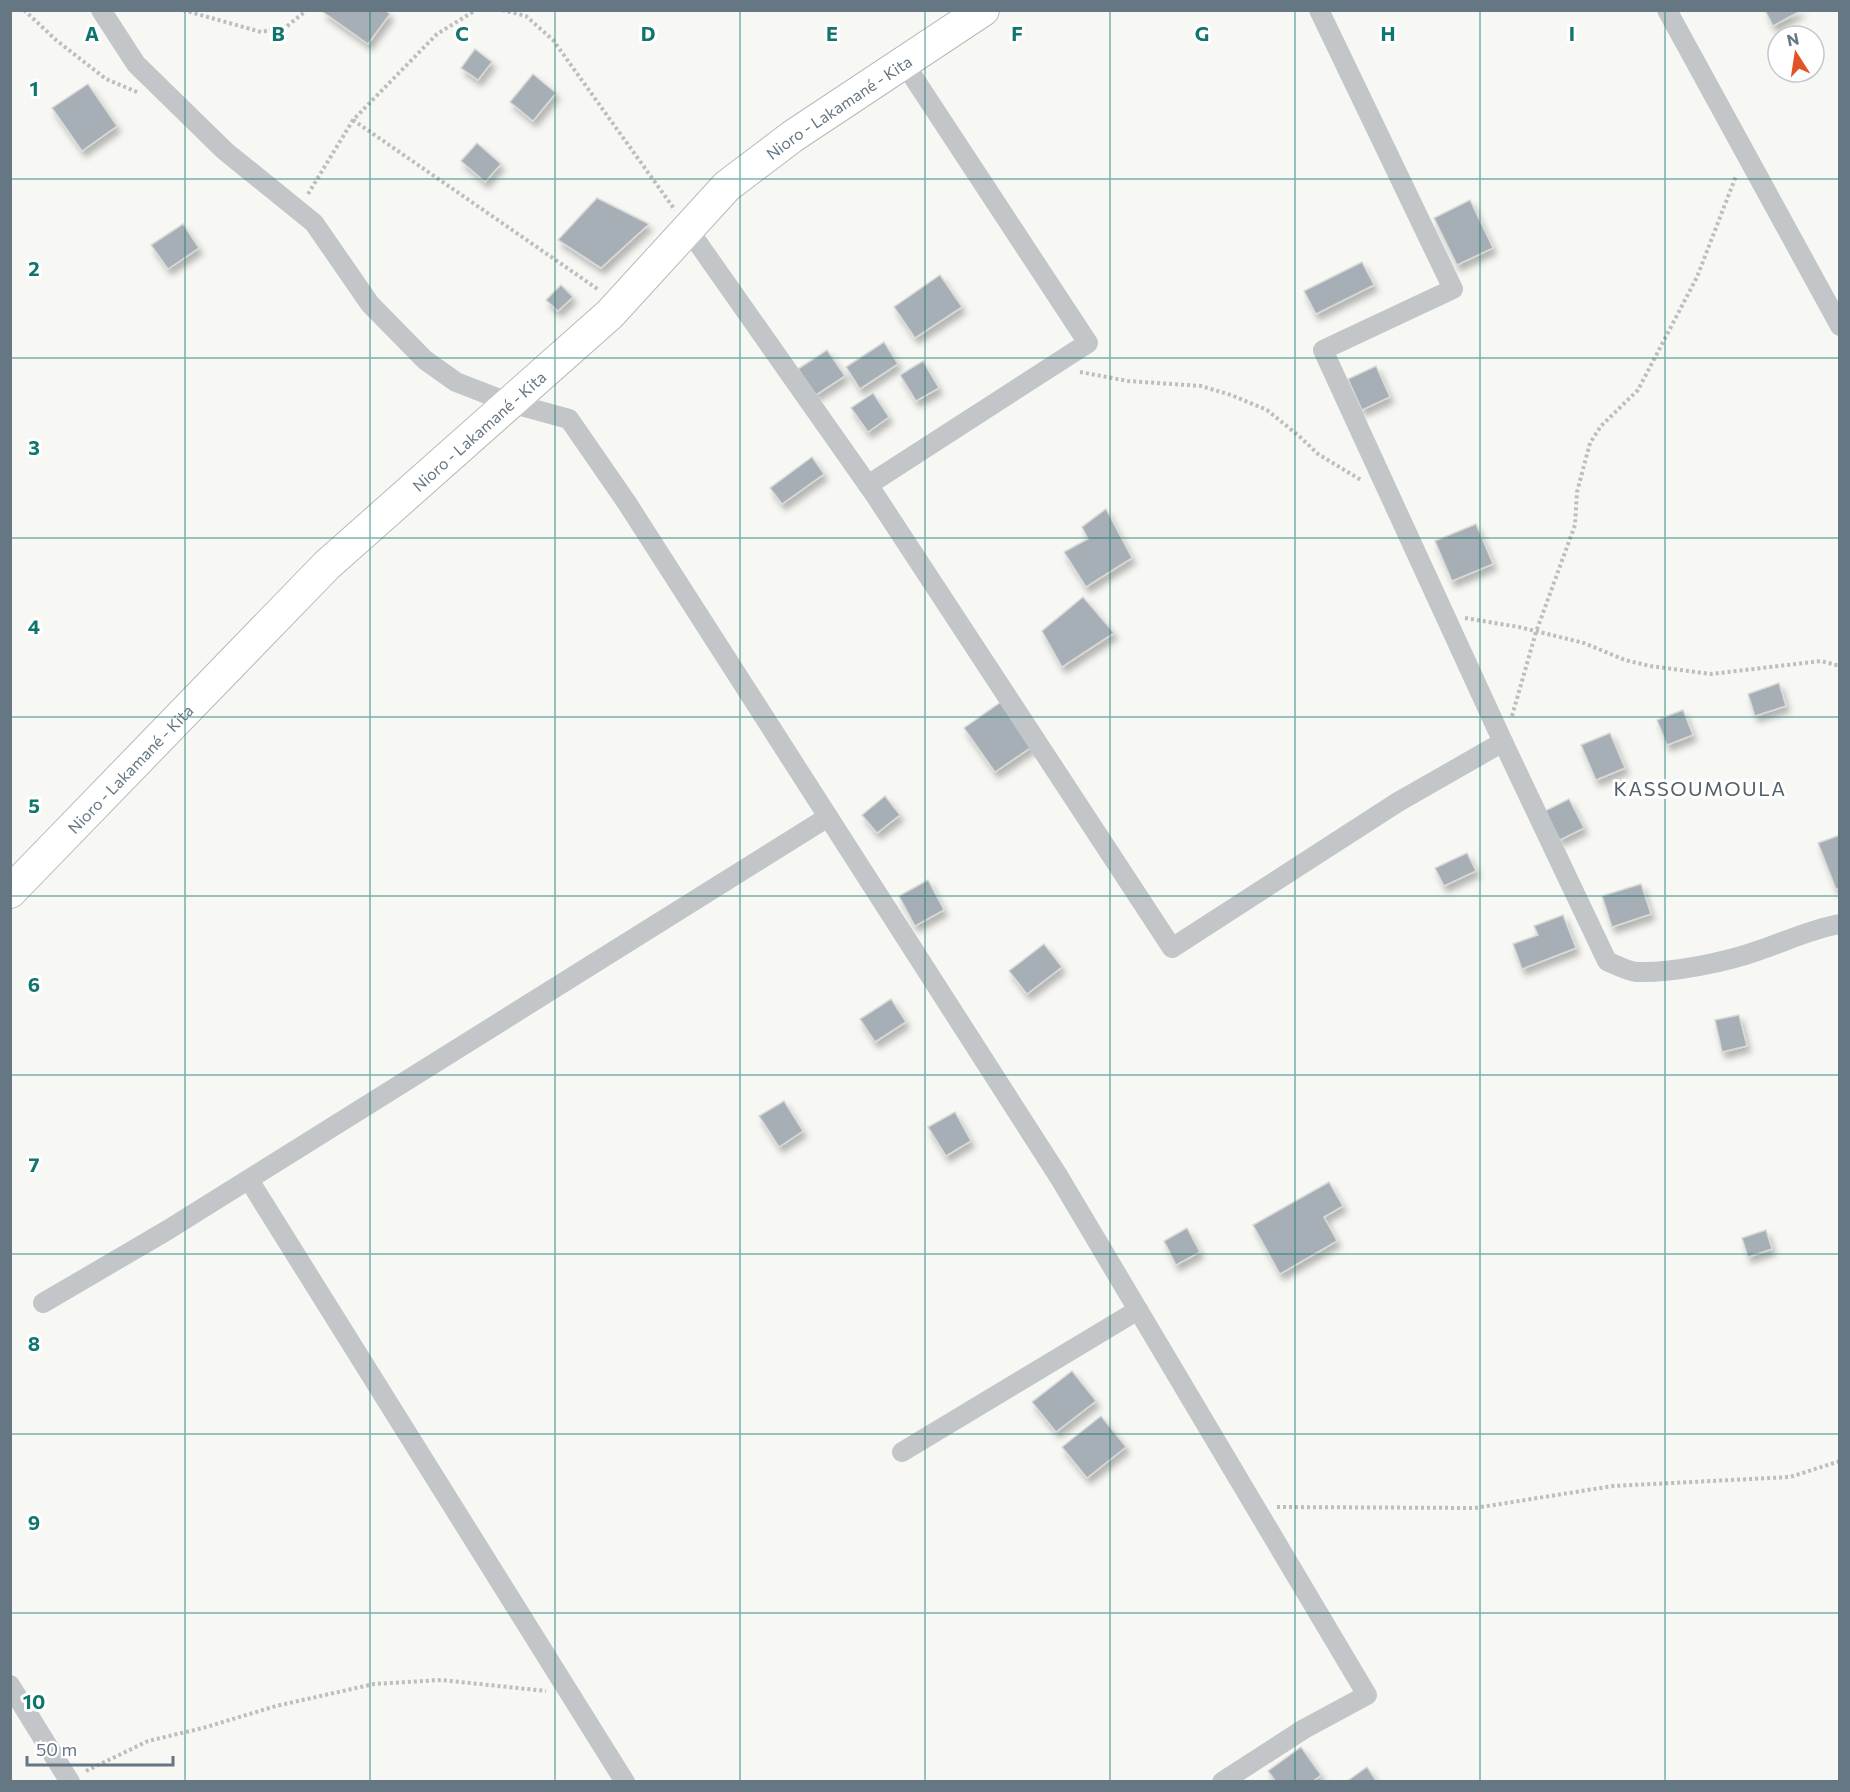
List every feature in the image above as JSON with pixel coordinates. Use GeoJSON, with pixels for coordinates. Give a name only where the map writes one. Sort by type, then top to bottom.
{"type":"FeatureCollection","features":[{"type":"Feature","properties":{"kind":"main road","name":"Nioro - Lakamané - Kita"},"geometry":{"type":"LineString","coordinates":[[10,891],[327,565],[620,304],[728,186],[793,136],[983,10]]}},
{"type":"Feature","properties":{"kind":"street"},"geometry":{"type":"LineString","coordinates":[[101,10],[136,64],[225,151],[314,223],[370,304],[425,360],[456,382],[510,403],[569,419],[627,503],[1059,1177],[1367,1695],[1304,1729],[1222,1782]]}},
{"type":"Feature","properties":{"kind":"street"},"geometry":{"type":"LineString","coordinates":[[1318,10],[1453,289],[1323,350],[1503,742],[1607,961],[1635,972],[1683,968],[1760,951],[1808,931],[1839,924]]}},
{"type":"Feature","properties":{"kind":"street"},"geometry":{"type":"LineString","coordinates":[[1667,10],[1839,326]]}},
{"type":"Feature","properties":{"kind":"street"},"geometry":{"type":"LineString","coordinates":[[868,485],[1088,343],[903,63]]}},
{"type":"Feature","properties":{"kind":"street"},"geometry":{"type":"LineString","coordinates":[[688,229],[868,485],[1172,948],[1398,802],[1503,742]]}},
{"type":"Feature","properties":{"kind":"street"},"geometry":{"type":"LineString","coordinates":[[43,1303],[249,1180],[828,817]]}},
{"type":"Feature","properties":{"kind":"street"},"geometry":{"type":"LineString","coordinates":[[249,1180],[625,1782]]}},
{"type":"Feature","properties":{"kind":"street"},"geometry":{"type":"LineString","coordinates":[[902,1452],[1138,1310]]}},
{"type":"Feature","properties":{"kind":"street"},"geometry":{"type":"LineString","coordinates":[[10,1685],[69,1780]]}},
{"type":"Feature","properties":{"kind":"path"},"geometry":{"type":"LineString","coordinates":[[24,10],[56,40],[106,80],[145,96]]}},
{"type":"Feature","properties":{"kind":"path"},"geometry":{"type":"LineString","coordinates":[[183,10],[261,32],[286,27],[307,10]]}},
{"type":"Feature","properties":{"kind":"path"},"geometry":{"type":"LineString","coordinates":[[298,210],[352,120],[437,34],[476,10]]}},
{"type":"Feature","properties":{"kind":"path"},"geometry":{"type":"LineString","coordinates":[[502,10],[526,16],[553,40],[688,229]]}},
{"type":"Feature","properties":{"kind":"path"},"geometry":{"type":"LineString","coordinates":[[352,120],[620,304]]}},
{"type":"Feature","properties":{"kind":"path"},"geometry":{"type":"LineString","coordinates":[[1503,742],[1536,632],[1575,525],[1577,492],[1590,443],[1601,426],[1638,390],[1697,277],[1745,154]]}},
{"type":"Feature","properties":{"kind":"path"},"geometry":{"type":"LineString","coordinates":[[1052,366],[1128,381],[1201,386],[1231,395],[1267,410],[1318,454],[1390,497]]}},
{"type":"Feature","properties":{"kind":"path"},"geometry":{"type":"LineString","coordinates":[[1444,614],[1584,643],[1625,660],[1650,666],[1711,674],[1821,661],[1839,666]]}},
{"type":"Feature","properties":{"kind":"path"},"geometry":{"type":"LineString","coordinates":[[1255,1507],[1475,1508],[1613,1486],[1790,1477],[1839,1461]]}},
{"type":"Feature","properties":{"kind":"path"},"geometry":{"type":"LineString","coordinates":[[69,1780],[148,1741],[204,1728],[276,1706],[374,1684],[441,1680],[571,1694]]}},
{"type":"Feature","properties":{"kind":"building"},"geometry":{"type":"Polygon","coordinates":[[[324,10],[385,10],[390,14],[368,44],[323,12],[324,10]]]}},
{"type":"Feature","properties":{"kind":"building"},"geometry":{"type":"Polygon","coordinates":[[[1765,10],[1802,10],[1777,24],[1772,24],[1765,10]]]}},
{"type":"Feature","properties":{"kind":"building"},"geometry":{"type":"Polygon","coordinates":[[[475,49],[492,62],[478,80],[461,68],[475,49]]]}},
{"type":"Feature","properties":{"kind":"building"},"geometry":{"type":"Polygon","coordinates":[[[533,74],[556,93],[533,121],[510,102],[533,74]]]}},
{"type":"Feature","properties":{"kind":"building"},"geometry":{"type":"Polygon","coordinates":[[[88,84],[117,126],[82,151],[52,108],[88,84]]]}},
{"type":"Feature","properties":{"kind":"building"},"geometry":{"type":"Polygon","coordinates":[[[477,143],[501,164],[485,182],[461,161],[477,143]]]}},
{"type":"Feature","properties":{"kind":"building"},"geometry":{"type":"Polygon","coordinates":[[[597,198],[649,224],[601,268],[558,240],[597,198]]]}},
{"type":"Feature","properties":{"kind":"building"},"geometry":{"type":"Polygon","coordinates":[[[1470,200],[1493,248],[1457,265],[1434,218],[1470,200]]]}},
{"type":"Feature","properties":{"kind":"building"},"geometry":{"type":"Polygon","coordinates":[[[183,224],[199,248],[168,269],[151,245],[183,224]]]}},
{"type":"Feature","properties":{"kind":"building"},"geometry":{"type":"Polygon","coordinates":[[[1362,262],[1374,285],[1316,314],[1304,291],[1362,262]]]}},
{"type":"Feature","properties":{"kind":"building"},"geometry":{"type":"Polygon","coordinates":[[[940,275],[962,307],[915,338],[894,307],[940,275]]]}},
{"type":"Feature","properties":{"kind":"building"},"geometry":{"type":"Polygon","coordinates":[[[561,285],[573,297],[558,311],[546,300],[561,285]]]}},
{"type":"Feature","properties":{"kind":"building"},"geometry":{"type":"Polygon","coordinates":[[[884,342],[898,364],[860,389],[846,367],[884,342]]]}},
{"type":"Feature","properties":{"kind":"building"},"geometry":{"type":"Polygon","coordinates":[[[827,350],[845,376],[816,395],[798,369],[827,350]]]}},
{"type":"Feature","properties":{"kind":"building"},"geometry":{"type":"Polygon","coordinates":[[[923,361],[939,388],[916,401],[900,375],[923,361]]]}},
{"type":"Feature","properties":{"kind":"building"},"geometry":{"type":"Polygon","coordinates":[[[1376,366],[1390,397],[1362,410],[1348,379],[1376,366]]]}},
{"type":"Feature","properties":{"kind":"building"},"geometry":{"type":"Polygon","coordinates":[[[873,393],[889,417],[868,432],[851,408],[873,393]]]}},
{"type":"Feature","properties":{"kind":"building"},"geometry":{"type":"Polygon","coordinates":[[[812,457],[824,474],[782,504],[770,488],[812,457]]]}},
{"type":"Feature","properties":{"kind":"building"},"geometry":{"type":"Polygon","coordinates":[[[1106,509],[1132,558],[1086,587],[1064,552],[1088,539],[1082,527],[1106,509]]]}},
{"type":"Feature","properties":{"kind":"building"},"geometry":{"type":"Polygon","coordinates":[[[1476,524],[1493,564],[1452,581],[1435,541],[1476,524]]]}},
{"type":"Feature","properties":{"kind":"building"},"geometry":{"type":"Polygon","coordinates":[[[1083,597],[1114,633],[1062,667],[1042,631],[1083,597]]]}},
{"type":"Feature","properties":{"kind":"building"},"geometry":{"type":"Polygon","coordinates":[[[1779,683],[1786,706],[1755,716],[1748,694],[1779,683]]]}},
{"type":"Feature","properties":{"kind":"building"},"geometry":{"type":"Polygon","coordinates":[[[1001,702],[1033,746],[995,772],[964,728],[1001,702]]]}},
{"type":"Feature","properties":{"kind":"building"},"geometry":{"type":"Polygon","coordinates":[[[1683,710],[1693,735],[1667,745],[1657,720],[1683,710]]]}},
{"type":"Feature","properties":{"kind":"building"},"geometry":{"type":"Polygon","coordinates":[[[1610,733],[1625,768],[1596,780],[1581,745],[1610,733]]]}},
{"type":"Feature","properties":{"kind":"building"},"geometry":{"type":"Polygon","coordinates":[[[885,796],[900,815],[877,833],[862,815],[885,796]]]}},
{"type":"Feature","properties":{"kind":"building"},"geometry":{"type":"Polygon","coordinates":[[[1569,799],[1584,828],[1560,840],[1545,811],[1569,799]]]}},
{"type":"Feature","properties":{"kind":"building"},"geometry":{"type":"Polygon","coordinates":[[[1840,835],[1840,888],[1836,889],[1818,843],[1840,835]]]}},
{"type":"Feature","properties":{"kind":"building"},"geometry":{"type":"Polygon","coordinates":[[[1467,853],[1476,871],[1444,886],[1435,868],[1467,853]]]}},
{"type":"Feature","properties":{"kind":"building"},"geometry":{"type":"Polygon","coordinates":[[[928,880],[944,910],[915,926],[899,896],[928,880]]]}},
{"type":"Feature","properties":{"kind":"building"},"geometry":{"type":"Polygon","coordinates":[[[1641,884],[1651,914],[1612,927],[1602,896],[1641,884]]]}},
{"type":"Feature","properties":{"kind":"building"},"geometry":{"type":"Polygon","coordinates":[[[1563,915],[1576,948],[1522,969],[1513,944],[1538,935],[1534,926],[1563,915]]]}},
{"type":"Feature","properties":{"kind":"building"},"geometry":{"type":"Polygon","coordinates":[[[1044,944],[1062,967],[1027,994],[1009,971],[1044,944]]]}},
{"type":"Feature","properties":{"kind":"building"},"geometry":{"type":"Polygon","coordinates":[[[891,999],[906,1022],[875,1042],[860,1019],[891,999]]]}},
{"type":"Feature","properties":{"kind":"building"},"geometry":{"type":"Polygon","coordinates":[[[1739,1015],[1747,1046],[1722,1052],[1715,1020],[1739,1015]]]}},
{"type":"Feature","properties":{"kind":"building"},"geometry":{"type":"Polygon","coordinates":[[[784,1101],[803,1131],[779,1147],[759,1116],[784,1101]]]}},
{"type":"Feature","properties":{"kind":"building"},"geometry":{"type":"Polygon","coordinates":[[[955,1112],[971,1141],[946,1156],[928,1127],[955,1112]]]}},
{"type":"Feature","properties":{"kind":"building"},"geometry":{"type":"Polygon","coordinates":[[[1329,1182],[1343,1206],[1324,1217],[1337,1241],[1280,1274],[1253,1225],[1329,1182]]]}},
{"type":"Feature","properties":{"kind":"building"},"geometry":{"type":"Polygon","coordinates":[[[1187,1228],[1200,1252],[1176,1265],[1164,1241],[1187,1228]]]}},
{"type":"Feature","properties":{"kind":"building"},"geometry":{"type":"Polygon","coordinates":[[[1766,1230],[1772,1249],[1748,1257],[1742,1238],[1766,1230]]]}},
{"type":"Feature","properties":{"kind":"building"},"geometry":{"type":"Polygon","coordinates":[[[1072,1371],[1096,1401],[1056,1432],[1032,1402],[1072,1371]]]}},
{"type":"Feature","properties":{"kind":"building"},"geometry":{"type":"Polygon","coordinates":[[[1101,1416],[1126,1447],[1087,1478],[1062,1447],[1101,1416]]]}},
{"type":"Feature","properties":{"kind":"building"},"geometry":{"type":"Polygon","coordinates":[[[1301,1747],[1321,1775],[1312,1782],[1276,1782],[1268,1771],[1301,1747]]]}},
{"type":"Feature","properties":{"kind":"building"},"geometry":{"type":"Polygon","coordinates":[[[1367,1767],[1377,1782],[1346,1782],[1367,1767]]]}},
{"type":"Feature","properties":{"kind":"district","name":"KASSOUMOULA"},"geometry":{"type":"Point","coordinates":[1700,788]}}]}
